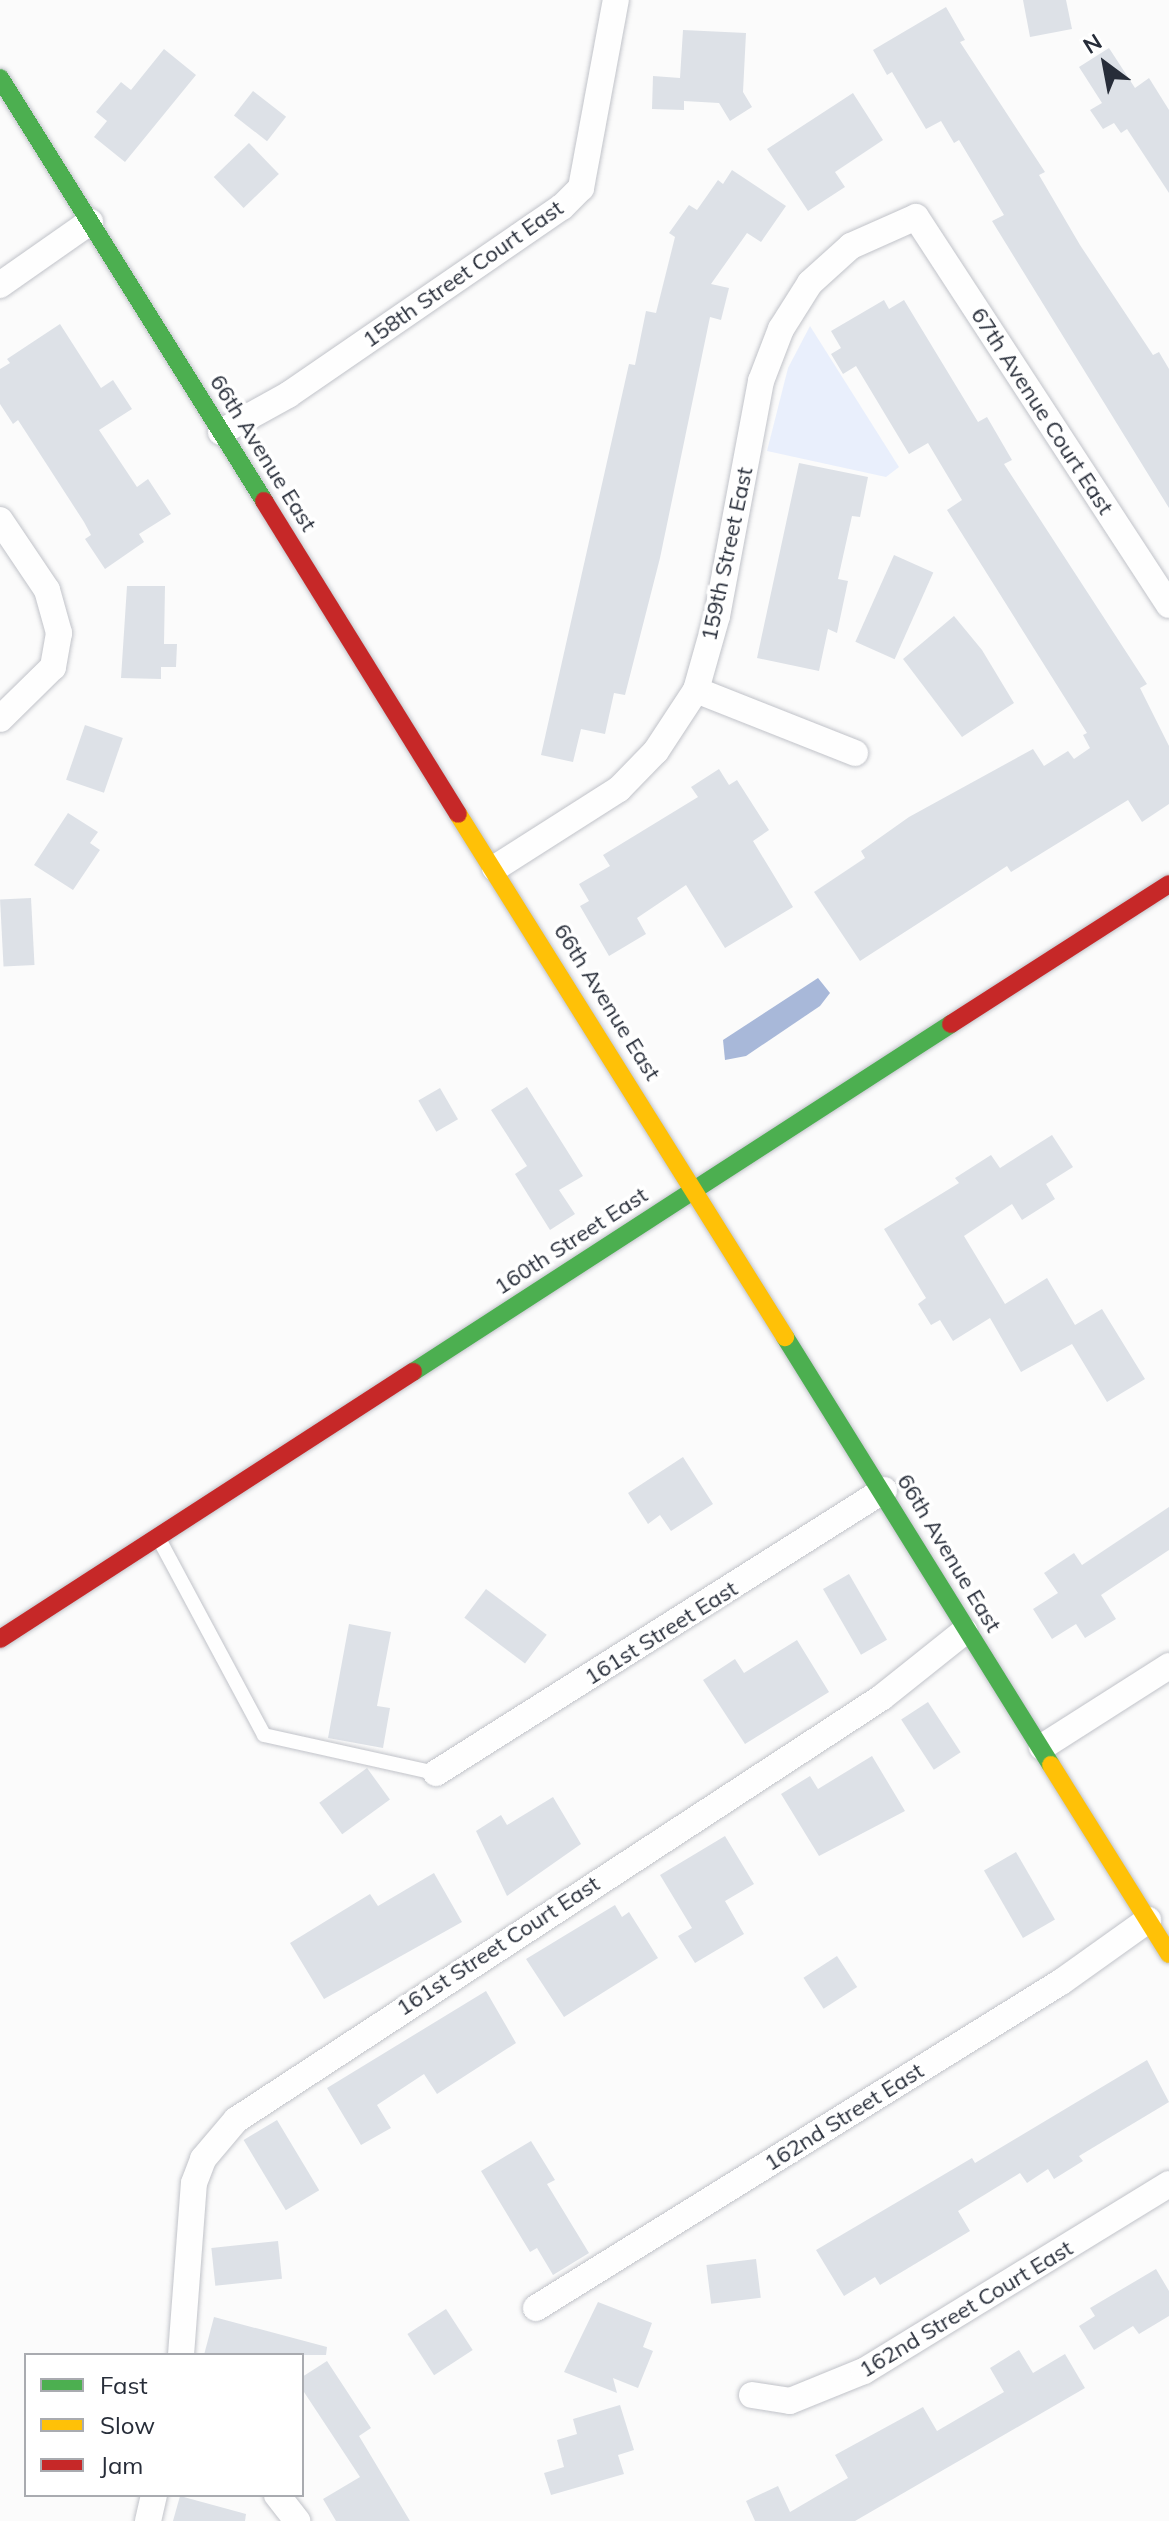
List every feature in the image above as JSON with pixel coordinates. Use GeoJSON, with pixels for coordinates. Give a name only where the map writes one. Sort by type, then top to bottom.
{"type":"FeatureCollection","features":[{"type":"Feature","properties":{"kind":"street","name":"158th Street Court East"},"geometry":{"type":"LineString","coordinates":[[221,432],[288,395],[562,207],[581,188],[616,0]]}},
{"type":"Feature","properties":{"kind":"street","name":"66th Avenue East"},"geometry":{"type":"LineString","coordinates":[[0,78],[884,1490],[965,1631],[1042,1747],[1169,1954]]}},
{"type":"Feature","properties":{"kind":"street","name":"67th Avenue Court East"},"geometry":{"type":"LineString","coordinates":[[916,217],[1169,605]]}},
{"type":"Feature","properties":{"kind":"street","name":"159th Street East"},"geometry":{"type":"LineString","coordinates":[[495,868],[619,789],[656,751],[696,690],[717,616],[761,381],[781,329],[810,283],[851,246],[916,217]]}},
{"type":"Feature","properties":{"kind":"street"},"geometry":{"type":"LineString","coordinates":[[0,285],[90,222]]}},
{"type":"Feature","properties":{"kind":"street"},"geometry":{"type":"LineString","coordinates":[[0,520],[56,611],[53,667],[0,719]]}},
{"type":"Feature","properties":{"kind":"street"},"geometry":{"type":"LineString","coordinates":[[696,690],[855,753]]}},
{"type":"Feature","properties":{"kind":"street","name":"160th Street East"},"geometry":{"type":"LineString","coordinates":[[0,1639],[1169,884]]}},
{"type":"Feature","properties":{"kind":"street","name":"161st Street East"},"geometry":{"type":"LineString","coordinates":[[436,1773],[884,1490]]}},
{"type":"Feature","properties":{"kind":"street","name":"161st Street Court East"},"geometry":{"type":"LineString","coordinates":[[181,2353],[194,2183],[203,2159],[236,2120],[881,1698],[965,1631]]}},
{"type":"Feature","properties":{"kind":"street"},"geometry":{"type":"LineString","coordinates":[[1042,1747],[1169,1666]]}},
{"type":"Feature","properties":{"kind":"street","name":"162nd Street East"},"geometry":{"type":"LineString","coordinates":[[536,2308],[1061,1982],[1148,1920]]}},
{"type":"Feature","properties":{"kind":"street","name":"162nd Street Court East"},"geometry":{"type":"LineString","coordinates":[[752,2395],[790,2401],[864,2371],[1169,2184]]}},
{"type":"Feature","properties":{"kind":"street"},"geometry":{"type":"LineString","coordinates":[[148,2521],[154,2497]]}},
{"type":"Feature","properties":{"kind":"street"},"geometry":{"type":"LineString","coordinates":[[279,2497],[297,2521]]}},
{"type":"Feature","properties":{"kind":"lane"},"geometry":{"type":"LineString","coordinates":[[158,1536],[264,1735],[436,1773]]}},
{"type":"Feature","properties":{"kind":"shaded area"},"geometry":{"type":"Polygon","coordinates":[[[810,326],[899,467],[886,477],[767,451],[788,368],[810,326]]]}},
{"type":"Feature","properties":{"kind":"water"},"geometry":{"type":"Polygon","coordinates":[[[818,978],[830,993],[820,1006],[746,1056],[725,1060],[723,1040],[818,978]]]}},
{"type":"Feature","properties":{"kind":"building"},"geometry":{"type":"Polygon","coordinates":[[[1023,0],[1066,0],[1072,29],[1030,37],[1023,0]]]}},
{"type":"Feature","properties":{"kind":"building"},"geometry":{"type":"Polygon","coordinates":[[[946,7],[965,40],[960,42],[1045,172],[1039,175],[1080,245],[1153,355],[1159,352],[1169,369],[1169,508],[992,221],[1004,215],[959,140],[954,143],[941,121],[926,129],[892,72],[887,75],[873,50],[946,7]]]}},
{"type":"Feature","properties":{"kind":"building"},"geometry":{"type":"Polygon","coordinates":[[[683,30],[746,33],[743,92],[752,107],[730,121],[719,103],[684,101],[684,110],[652,109],[653,76],[680,78],[683,30]]]}},
{"type":"Feature","properties":{"kind":"building"},"geometry":{"type":"Polygon","coordinates":[[[1109,48],[1135,88],[1149,78],[1169,110],[1169,193],[1127,129],[1121,133],[1114,123],[1103,129],[1090,110],[1102,103],[1079,67],[1109,48]]]}},
{"type":"Feature","properties":{"kind":"building"},"geometry":{"type":"Polygon","coordinates":[[[164,49],[196,75],[125,162],[94,137],[107,121],[96,112],[121,82],[131,90],[164,49]]]}},
{"type":"Feature","properties":{"kind":"building"},"geometry":{"type":"Polygon","coordinates":[[[253,91],[286,117],[267,141],[234,115],[253,91]]]}},
{"type":"Feature","properties":{"kind":"building"},"geometry":{"type":"Polygon","coordinates":[[[853,93],[883,140],[835,172],[845,187],[808,211],[767,149],[853,93]]]}},
{"type":"Feature","properties":{"kind":"building"},"geometry":{"type":"Polygon","coordinates":[[[249,143],[279,174],[244,208],[214,177],[249,143]]]}},
{"type":"Feature","properties":{"kind":"building"},"geometry":{"type":"Polygon","coordinates":[[[732,170],[786,206],[761,242],[747,233],[711,284],[729,288],[721,320],[710,317],[660,558],[625,695],[614,693],[605,734],[581,729],[573,762],[541,755],[629,364],[635,365],[646,311],[656,313],[675,237],[669,233],[689,205],[697,210],[718,180],[723,184],[732,170]]]}},
{"type":"Feature","properties":{"kind":"building"},"geometry":{"type":"Polygon","coordinates":[[[884,300],[889,309],[904,300],[978,422],[987,417],[1012,460],[1004,464],[1147,684],[1140,688],[1169,746],[1169,804],[1142,822],[1128,800],[1011,872],[1007,866],[860,961],[814,892],[865,858],[861,851],[909,817],[1033,749],[1044,766],[1068,751],[1074,759],[1090,748],[1083,735],[1087,733],[947,510],[962,500],[928,443],[909,454],[856,366],[843,374],[831,354],[841,348],[831,331],[884,300]]]}},
{"type":"Feature","properties":{"kind":"building"},"geometry":{"type":"Polygon","coordinates":[[[60,324],[101,388],[113,380],[132,409],[99,430],[137,487],[148,479],[171,514],[139,534],[144,542],[105,569],[85,539],[91,535],[84,522],[18,420],[13,424],[0,404],[0,369],[10,363],[7,359],[60,324]]]}},
{"type":"Feature","properties":{"kind":"building"},"geometry":{"type":"Polygon","coordinates":[[[799,463],[868,477],[860,517],[852,516],[838,579],[848,581],[837,633],[828,629],[819,671],[757,658],[799,463]]]}},
{"type":"Feature","properties":{"kind":"building"},"geometry":{"type":"Polygon","coordinates":[[[894,555],[933,572],[895,659],[855,642],[894,555]]]}},
{"type":"Feature","properties":{"kind":"building"},"geometry":{"type":"Polygon","coordinates":[[[127,586],[165,586],[164,644],[177,644],[176,667],[161,667],[161,679],[121,678],[127,586]]]}},
{"type":"Feature","properties":{"kind":"building"},"geometry":{"type":"Polygon","coordinates":[[[954,616],[982,650],[1014,703],[962,737],[903,659],[954,616]]]}},
{"type":"Feature","properties":{"kind":"building"},"geometry":{"type":"Polygon","coordinates":[[[85,725],[123,738],[104,793],[66,780],[85,725]]]}},
{"type":"Feature","properties":{"kind":"building"},"geometry":{"type":"Polygon","coordinates":[[[719,769],[729,785],[737,780],[769,830],[753,841],[793,907],[725,948],[686,885],[637,918],[646,934],[609,956],[580,906],[589,901],[579,884],[610,866],[603,855],[698,797],[691,787],[719,769]]]}},
{"type":"Feature","properties":{"kind":"building"},"geometry":{"type":"Polygon","coordinates":[[[68,813],[98,832],[90,843],[100,850],[73,890],[34,865],[68,813]]]}},
{"type":"Feature","properties":{"kind":"building"},"geometry":{"type":"Polygon","coordinates":[[[31,898],[35,965],[4,967],[0,900],[31,898]]]}},
{"type":"Feature","properties":{"kind":"building"},"geometry":{"type":"Polygon","coordinates":[[[527,1087],[583,1176],[559,1190],[575,1214],[550,1230],[515,1174],[527,1166],[491,1110],[527,1087]]]}},
{"type":"Feature","properties":{"kind":"building"},"geometry":{"type":"Polygon","coordinates":[[[440,1088],[458,1119],[436,1132],[418,1100],[440,1088]]]}},
{"type":"Feature","properties":{"kind":"building"},"geometry":{"type":"Polygon","coordinates":[[[1052,1135],[1073,1167],[1046,1184],[1055,1199],[1022,1220],[1012,1204],[964,1236],[1005,1304],[1047,1278],[1075,1325],[1102,1309],[1145,1379],[1107,1402],[1072,1344],[1021,1372],[990,1318],[953,1341],[940,1320],[931,1325],[918,1304],[926,1298],[884,1229],[959,1183],[955,1178],[991,1155],[1000,1168],[1052,1135]]]}},
{"type":"Feature","properties":{"kind":"building"},"geometry":{"type":"Polygon","coordinates":[[[683,1457],[713,1504],[671,1531],[660,1515],[648,1524],[628,1493],[683,1457]]]}},
{"type":"Feature","properties":{"kind":"building"},"geometry":{"type":"Polygon","coordinates":[[[1169,1507],[1169,1550],[1101,1595],[1116,1619],[1085,1638],[1076,1624],[1052,1639],[1033,1609],[1058,1593],[1044,1573],[1074,1553],[1082,1565],[1169,1507]]]}},
{"type":"Feature","properties":{"kind":"building"},"geometry":{"type":"Polygon","coordinates":[[[849,1574],[887,1640],[861,1655],[823,1589],[849,1574]]]}},
{"type":"Feature","properties":{"kind":"building"},"geometry":{"type":"Polygon","coordinates":[[[486,1589],[547,1635],[525,1663],[464,1618],[486,1589]]]}},
{"type":"Feature","properties":{"kind":"building"},"geometry":{"type":"Polygon","coordinates":[[[349,1624],[391,1632],[377,1706],[390,1708],[383,1748],[328,1738],[349,1624]]]}},
{"type":"Feature","properties":{"kind":"building"},"geometry":{"type":"Polygon","coordinates":[[[797,1640],[829,1692],[745,1744],[703,1680],[735,1659],[744,1673],[797,1640]]]}},
{"type":"Feature","properties":{"kind":"building"},"geometry":{"type":"Polygon","coordinates":[[[928,1702],[961,1752],[934,1770],[901,1719],[928,1702]]]}},
{"type":"Feature","properties":{"kind":"building"},"geometry":{"type":"Polygon","coordinates":[[[872,1756],[905,1811],[819,1856],[781,1794],[810,1776],[818,1789],[872,1756]]]}},
{"type":"Feature","properties":{"kind":"building"},"geometry":{"type":"Polygon","coordinates":[[[367,1768],[390,1800],[342,1834],[319,1803],[367,1768]]]}},
{"type":"Feature","properties":{"kind":"building"},"geometry":{"type":"Polygon","coordinates":[[[553,1797],[581,1844],[507,1896],[476,1831],[501,1815],[507,1825],[553,1797]]]}},
{"type":"Feature","properties":{"kind":"building"},"geometry":{"type":"Polygon","coordinates":[[[725,1836],[754,1884],[725,1901],[744,1934],[695,1963],[678,1936],[692,1928],[660,1875],[725,1836]]]}},
{"type":"Feature","properties":{"kind":"building"},"geometry":{"type":"Polygon","coordinates":[[[1016,1852],[1055,1920],[1023,1938],[984,1870],[1016,1852]]]}},
{"type":"Feature","properties":{"kind":"building"},"geometry":{"type":"Polygon","coordinates":[[[434,1873],[462,1922],[324,1999],[290,1943],[370,1894],[378,1906],[434,1873]]]}},
{"type":"Feature","properties":{"kind":"building"},"geometry":{"type":"Polygon","coordinates":[[[615,1905],[622,1917],[629,1912],[658,1958],[564,2017],[526,1959],[615,1905]]]}},
{"type":"Feature","properties":{"kind":"building"},"geometry":{"type":"Polygon","coordinates":[[[837,1956],[857,1987],[824,2009],[803,1978],[837,1956]]]}},
{"type":"Feature","properties":{"kind":"building"},"geometry":{"type":"Polygon","coordinates":[[[486,1991],[516,2043],[437,2094],[424,2074],[377,2105],[391,2128],[361,2145],[327,2088],[486,1991]]]}},
{"type":"Feature","properties":{"kind":"building"},"geometry":{"type":"Polygon","coordinates":[[[1147,2060],[1169,2102],[1079,2156],[1083,2161],[1054,2179],[1048,2169],[1027,2183],[1020,2173],[958,2211],[970,2231],[880,2285],[875,2277],[844,2296],[816,2250],[972,2158],[975,2163],[1147,2060]]]}},
{"type":"Feature","properties":{"kind":"building"},"geometry":{"type":"Polygon","coordinates":[[[277,2120],[319,2190],[286,2210],[244,2140],[277,2120]]]}},
{"type":"Feature","properties":{"kind":"building"},"geometry":{"type":"Polygon","coordinates":[[[531,2141],[555,2180],[547,2184],[589,2253],[553,2275],[537,2248],[530,2252],[481,2171],[531,2141]]]}},
{"type":"Feature","properties":{"kind":"building"},"geometry":{"type":"Polygon","coordinates":[[[278,2241],[282,2279],[215,2286],[211,2248],[278,2241]]]}},
{"type":"Feature","properties":{"kind":"building"},"geometry":{"type":"Polygon","coordinates":[[[756,2259],[761,2298],[711,2304],[706,2265],[756,2259]]]}},
{"type":"Feature","properties":{"kind":"building"},"geometry":{"type":"Polygon","coordinates":[[[1156,2269],[1169,2291],[1169,2316],[1139,2334],[1133,2326],[1094,2350],[1079,2326],[1095,2316],[1090,2308],[1156,2269]]]}},
{"type":"Feature","properties":{"kind":"building"},"geometry":{"type":"Polygon","coordinates":[[[598,2302],[652,2323],[643,2347],[653,2351],[638,2388],[613,2378],[617,2393],[564,2372],[598,2302]]]}},
{"type":"Feature","properties":{"kind":"building"},"geometry":{"type":"Polygon","coordinates":[[[446,2309],[473,2350],[434,2375],[407,2334],[446,2309]]]}},
{"type":"Feature","properties":{"kind":"building"},"geometry":{"type":"Polygon","coordinates":[[[214,2317],[327,2347],[326,2355],[205,2353],[214,2317]]]}},
{"type":"Feature","properties":{"kind":"building"},"geometry":{"type":"Polygon","coordinates":[[[1019,2350],[1033,2373],[1065,2354],[1085,2388],[855,2521],[755,2521],[746,2501],[778,2486],[790,2512],[848,2478],[835,2455],[923,2407],[937,2431],[1004,2392],[990,2368],[1019,2350]]]}},
{"type":"Feature","properties":{"kind":"building"},"geometry":{"type":"Polygon","coordinates":[[[327,2361],[371,2428],[359,2436],[410,2521],[336,2521],[323,2499],[360,2477],[304,2392],[304,2376],[327,2361]]]}},
{"type":"Feature","properties":{"kind":"building"},"geometry":{"type":"Polygon","coordinates":[[[620,2405],[634,2450],[618,2455],[624,2474],[551,2495],[544,2473],[564,2467],[557,2440],[577,2434],[573,2419],[620,2405]]]}},
{"type":"Feature","properties":{"kind":"building"},"geometry":{"type":"Polygon","coordinates":[[[180,2497],[246,2514],[245,2521],[173,2521],[180,2497]]]}},
{"type":"Feature","properties":{"kind":"traffic: fast"},"geometry":{"type":"LineString","coordinates":[[0,78],[264,501]]}},
{"type":"Feature","properties":{"kind":"traffic: fast"},"geometry":{"type":"LineString","coordinates":[[413,1372],[951,1024]]}},
{"type":"Feature","properties":{"kind":"traffic: fast"},"geometry":{"type":"LineString","coordinates":[[785,1337],[1051,1765]]}},
{"type":"Feature","properties":{"kind":"traffic: slow"},"geometry":{"type":"LineString","coordinates":[[458,814],[785,1337]]}},
{"type":"Feature","properties":{"kind":"traffic: slow"},"geometry":{"type":"LineString","coordinates":[[1051,1765],[1169,1954]]}},
{"type":"Feature","properties":{"kind":"traffic: jam"},"geometry":{"type":"LineString","coordinates":[[264,501],[458,814]]}},
{"type":"Feature","properties":{"kind":"traffic: jam"},"geometry":{"type":"LineString","coordinates":[[951,1024],[1169,884]]}},
{"type":"Feature","properties":{"kind":"traffic: jam"},"geometry":{"type":"LineString","coordinates":[[0,1639],[413,1372]]}}]}
